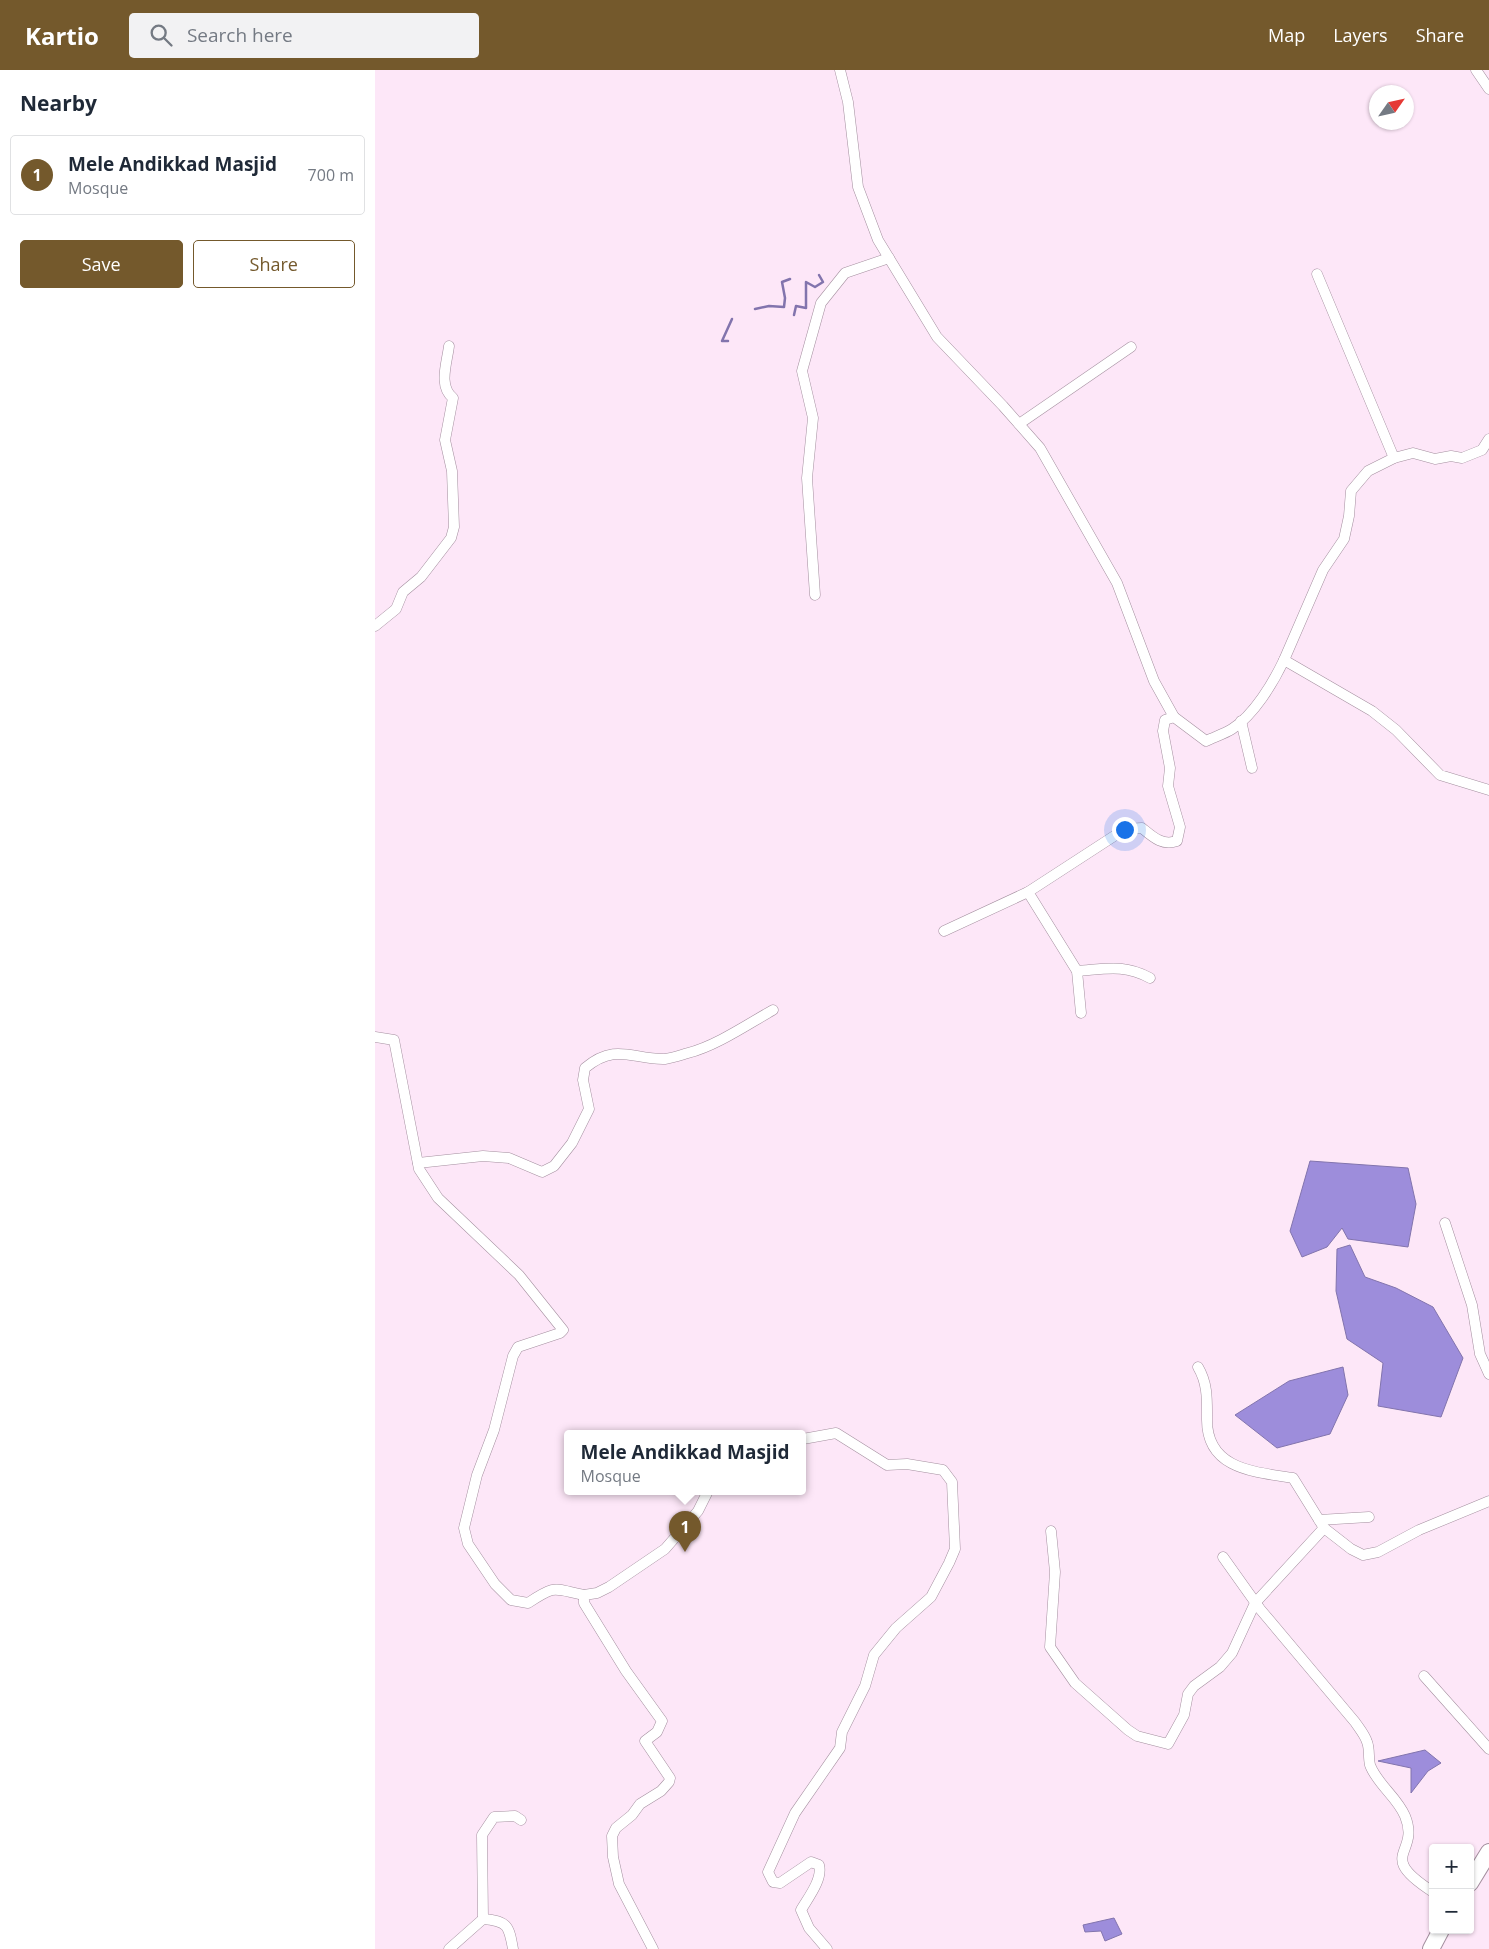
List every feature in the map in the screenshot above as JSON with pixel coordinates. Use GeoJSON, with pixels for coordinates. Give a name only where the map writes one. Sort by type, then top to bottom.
{"type":"FeatureCollection","features":[{"type":"Feature","properties":{"kind":"highway"},"geometry":{"type":"LineString","coordinates":[[1474,1876],[1489,1852]]}},
{"type":"Feature","properties":{"kind":"highway"},"geometry":{"type":"LineString","coordinates":[[1431,1949],[1439,1934]]}},
{"type":"Feature","properties":{"kind":"street"},"geometry":{"type":"LineString","coordinates":[[840,70],[848,102],[859,187],[878,240],[937,336],[1040,448],[1117,583],[1154,681],[1174,717],[1206,741],[1233,729],[1263,696],[1274,680],[1323,570],[1344,538],[1349,516],[1351,491],[1368,471],[1394,458],[1413,453],[1435,459],[1451,456],[1462,458],[1482,450],[1489,440]]}},
{"type":"Feature","properties":{"kind":"street"},"geometry":{"type":"LineString","coordinates":[[1476,70],[1489,88]]}},
{"type":"Feature","properties":{"kind":"street"},"geometry":{"type":"LineString","coordinates":[[815,595],[807,478],[813,418],[802,371],[821,303],[845,273],[889,258]]}},
{"type":"Feature","properties":{"kind":"street"},"geometry":{"type":"LineString","coordinates":[[1317,274],[1394,458]]}},
{"type":"Feature","properties":{"kind":"street"},"geometry":{"type":"LineString","coordinates":[[375,626],[396,609],[403,592],[421,577],[448,544],[453,532],[452,471],[445,440],[453,398],[447,393],[444,386],[449,346]]}},
{"type":"Feature","properties":{"kind":"street"},"geometry":{"type":"LineString","coordinates":[[1019,424],[1131,347]]}},
{"type":"Feature","properties":{"kind":"street"},"geometry":{"type":"LineString","coordinates":[[1284,660],[1372,712],[1397,730],[1440,775],[1489,790]]}},
{"type":"Feature","properties":{"kind":"street"},"geometry":{"type":"LineString","coordinates":[[944,931],[1028,892],[1125,829],[1142,828],[1159,841],[1170,844],[1177,841],[1180,827],[1167,786],[1170,768],[1163,731],[1165,720],[1174,717]]}},
{"type":"Feature","properties":{"kind":"street"},"geometry":{"type":"LineString","coordinates":[[1241,721],[1252,768]]}},
{"type":"Feature","properties":{"kind":"street"},"geometry":{"type":"LineString","coordinates":[[1028,892],[1077,971],[1081,1013]]}},
{"type":"Feature","properties":{"kind":"street"},"geometry":{"type":"LineString","coordinates":[[1077,971],[1122,967],[1135,969],[1150,978]]}},
{"type":"Feature","properties":{"kind":"street"},"geometry":{"type":"LineString","coordinates":[[417,1163],[483,1156],[509,1158],[542,1172],[554,1166],[572,1143],[589,1109],[583,1080],[585,1068],[591,1063],[605,1055],[632,1054],[665,1059],[691,1052],[773,1010]]}},
{"type":"Feature","properties":{"kind":"street"},"geometry":{"type":"LineString","coordinates":[[375,1037],[394,1040],[419,1169],[438,1198],[519,1275],[563,1330],[560,1333],[518,1347],[513,1356],[494,1430],[477,1475],[464,1528],[468,1544],[495,1584],[511,1600],[529,1603],[550,1589],[558,1588],[584,1596],[597,1594],[665,1549],[698,1511],[706,1495]]}},
{"type":"Feature","properties":{"kind":"street"},"geometry":{"type":"LineString","coordinates":[[1445,1223],[1472,1306],[1480,1354],[1489,1374]]}},
{"type":"Feature","properties":{"kind":"street"},"geometry":{"type":"LineString","coordinates":[[1197,1367],[1207,1390],[1207,1426],[1213,1447],[1230,1463],[1253,1472],[1293,1478],[1321,1524],[1351,1549],[1363,1555],[1377,1552],[1419,1530],[1489,1501]]}},
{"type":"Feature","properties":{"kind":"street"},"geometry":{"type":"LineString","coordinates":[[806,1438],[836,1433],[850,1440],[863,1452],[887,1465],[907,1464],[943,1470],[952,1482],[955,1531],[955,1549],[931,1597],[897,1628],[874,1655],[865,1686],[842,1732],[840,1748],[795,1813],[768,1872],[773,1882],[780,1883],[811,1862],[819,1865],[821,1869],[816,1884],[801,1910],[809,1928],[827,1949]]}},
{"type":"Feature","properties":{"kind":"street"},"geometry":{"type":"LineString","coordinates":[[1051,1532],[1055,1572],[1050,1647],[1075,1683],[1137,1736],[1168,1744],[1184,1715],[1188,1694],[1193,1686],[1220,1667],[1232,1653],[1255,1603],[1321,1524],[1369,1516]]}},
{"type":"Feature","properties":{"kind":"street"},"geometry":{"type":"LineString","coordinates":[[1223,1557],[1255,1603],[1355,1722],[1368,1742],[1370,1765],[1405,1815],[1409,1835],[1401,1858],[1405,1870],[1412,1878],[1429,1889]]}},
{"type":"Feature","properties":{"kind":"street"},"geometry":{"type":"LineString","coordinates":[[584,1596],[584,1603],[626,1671],[662,1721],[657,1732],[645,1741],[670,1778],[669,1782],[661,1791],[640,1804],[632,1815],[616,1828],[612,1836],[613,1857],[619,1884],[653,1949]]}},
{"type":"Feature","properties":{"kind":"street"},"geometry":{"type":"LineString","coordinates":[[1424,1676],[1489,1749]]}},
{"type":"Feature","properties":{"kind":"street"},"geometry":{"type":"LineString","coordinates":[[449,1949],[483,1918],[483,1835],[494,1817],[515,1816],[521,1820]]}},
{"type":"Feature","properties":{"kind":"street"},"geometry":{"type":"LineString","coordinates":[[483,1918],[500,1920],[510,1929],[513,1949]]}},
{"type":"Feature","properties":{"kind":"shaded area"},"geometry":{"type":"Polygon","coordinates":[[[1310,1161],[1408,1168],[1416,1204],[1408,1247],[1348,1239],[1342,1228],[1327,1247],[1302,1257],[1290,1231],[1310,1161]]]}},
{"type":"Feature","properties":{"kind":"shaded area"},"geometry":{"type":"Polygon","coordinates":[[[1350,1245],[1365,1277],[1396,1288],[1433,1307],[1463,1358],[1441,1417],[1378,1406],[1383,1363],[1347,1339],[1336,1291],[1337,1249],[1350,1245]]]}},
{"type":"Feature","properties":{"kind":"shaded area"},"geometry":{"type":"Polygon","coordinates":[[[1343,1367],[1348,1395],[1330,1434],[1277,1448],[1235,1415],[1289,1381],[1343,1367]]]}},
{"type":"Feature","properties":{"kind":"shaded area"},"geometry":{"type":"Polygon","coordinates":[[[1425,1750],[1441,1763],[1428,1771],[1411,1793],[1411,1768],[1378,1761],[1425,1750]]]}},
{"type":"Feature","properties":{"kind":"shaded area"},"geometry":{"type":"Polygon","coordinates":[[[1114,1918],[1122,1934],[1105,1941],[1101,1931],[1085,1932],[1083,1925],[1114,1918]]]}},
{"type":"Feature","properties":{"kind":"waterway"},"geometry":{"type":"LineString","coordinates":[[794,315],[796,306],[806,308],[806,282],[815,287],[823,282],[819,275]]}},
{"type":"Feature","properties":{"kind":"waterway"},"geometry":{"type":"LineString","coordinates":[[755,309],[769,306],[784,307],[785,298],[782,282],[790,279]]}},
{"type":"Feature","properties":{"kind":"waterway"},"geometry":{"type":"LineString","coordinates":[[728,341],[722,341],[732,319]]}},
{"type":"Feature","properties":{"kind":"place","name":"Mele Andikkad Masjid"},"geometry":{"type":"Point","coordinates":[685,1552]}}]}
